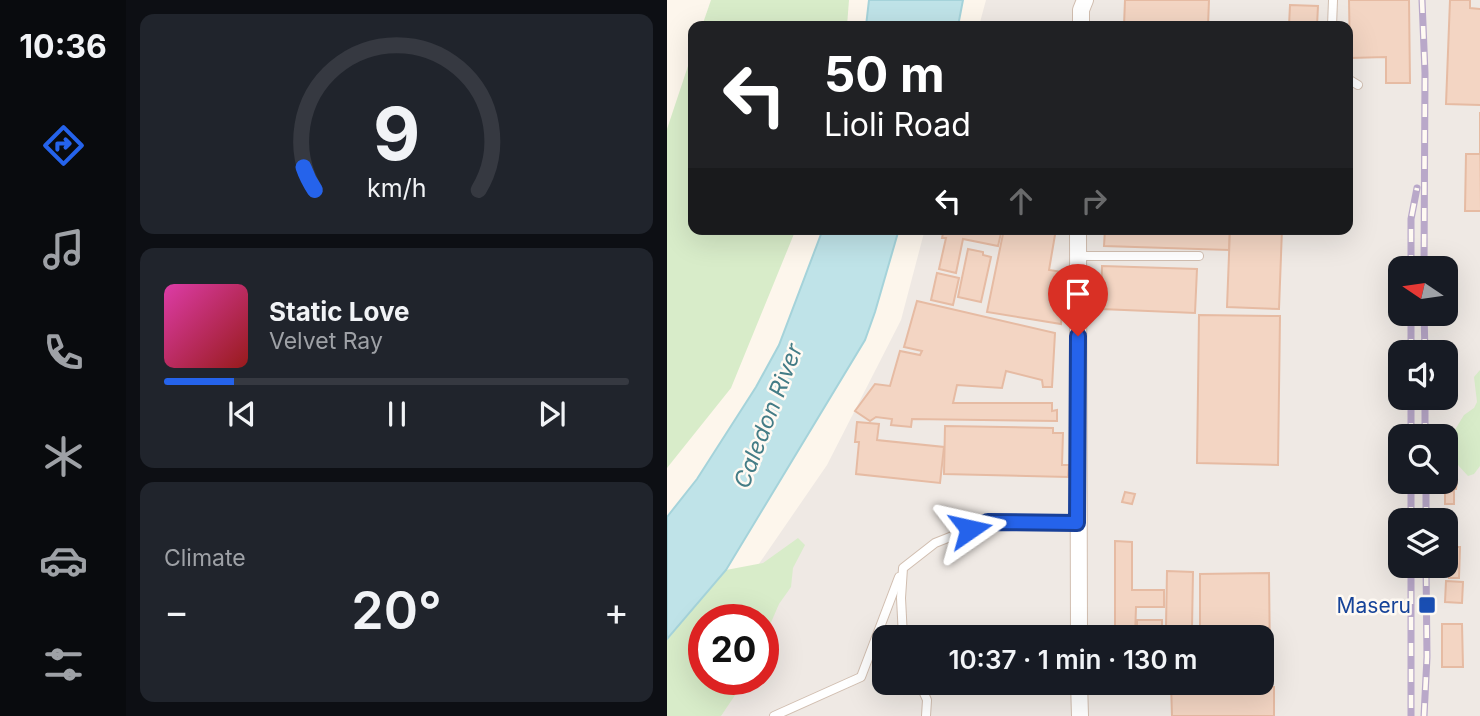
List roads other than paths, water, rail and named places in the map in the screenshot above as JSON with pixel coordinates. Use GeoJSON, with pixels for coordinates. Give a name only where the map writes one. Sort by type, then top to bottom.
{"type":"FeatureCollection","features":[{"type":"Feature","properties":{"kind":"street"},"geometry":{"type":"LineString","coordinates":[[1081,21],[1085,0]]}},
{"type":"Feature","properties":{"kind":"street"},"geometry":{"type":"LineString","coordinates":[[1078,235],[1079,625]]}},
{"type":"Feature","properties":{"kind":"street"},"geometry":{"type":"LineString","coordinates":[[1079,695],[1080,716]]}},
{"type":"Feature","properties":{"kind":"lane"},"geometry":{"type":"LineString","coordinates":[[1331,21],[1333,0]]}},
{"type":"Feature","properties":{"kind":"lane"},"geometry":{"type":"LineString","coordinates":[[1353,82],[1358,85]]}},
{"type":"Feature","properties":{"kind":"lane"},"geometry":{"type":"LineString","coordinates":[[1078,256],[1199,256]]}},
{"type":"Feature","properties":{"kind":"lane"},"geometry":{"type":"LineString","coordinates":[[774,716],[861,677],[903,568],[935,544],[988,522],[1077,523]]}},
{"type":"Feature","properties":{"kind":"lane"},"geometry":{"type":"LineString","coordinates":[[902,625],[903,568]]}},
{"type":"Feature","properties":{"kind":"lane"},"geometry":{"type":"LineString","coordinates":[[925,695],[926,716]]}},
{"type":"Feature","properties":{"kind":"water"},"geometry":{"type":"Polygon","coordinates":[[[869,0],[963,0],[959,21],[867,21],[869,0]]]}},
{"type":"Feature","properties":{"kind":"water","name":"Caledon River"},"geometry":{"type":"Polygon","coordinates":[[[821,235],[897,235],[865,340],[726,570],[697,604],[688,604],[688,614],[667,639],[667,517],[697,479],[756,387],[779,345],[821,235]]]}},
{"type":"Feature","properties":{"kind":"railway"},"geometry":{"type":"LineString","coordinates":[[1422,0],[1425,73],[1424,256]]}},
{"type":"Feature","properties":{"kind":"railway"},"geometry":{"type":"LineString","coordinates":[[1411,256],[1411,219],[1417,188]]}},
{"type":"Feature","properties":{"kind":"railway"},"geometry":{"type":"LineString","coordinates":[[1411,326],[1411,340]]}},
{"type":"Feature","properties":{"kind":"railway"},"geometry":{"type":"LineString","coordinates":[[1424,326],[1425,340]]}},
{"type":"Feature","properties":{"kind":"railway"},"geometry":{"type":"LineString","coordinates":[[1411,410],[1411,424]]}},
{"type":"Feature","properties":{"kind":"railway"},"geometry":{"type":"LineString","coordinates":[[1425,410],[1425,424]]}},
{"type":"Feature","properties":{"kind":"railway"},"geometry":{"type":"LineString","coordinates":[[1411,494],[1411,508]]}},
{"type":"Feature","properties":{"kind":"railway"},"geometry":{"type":"LineString","coordinates":[[1426,494],[1426,508]]}},
{"type":"Feature","properties":{"kind":"railway"},"geometry":{"type":"LineString","coordinates":[[1411,578],[1411,716]]}},
{"type":"Feature","properties":{"kind":"railway"},"geometry":{"type":"LineString","coordinates":[[1424,716],[1426,578]]}},
{"type":"Feature","properties":{"kind":"place","name":"Maseru"},"geometry":{"type":"Point","coordinates":[1427,605]}}]}
